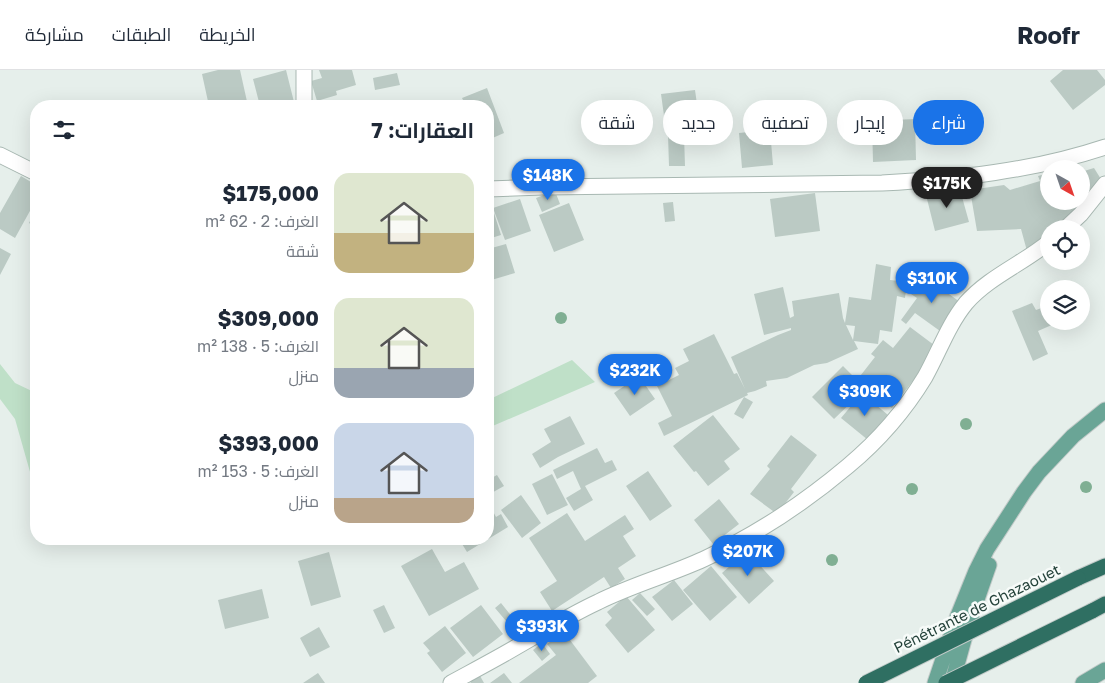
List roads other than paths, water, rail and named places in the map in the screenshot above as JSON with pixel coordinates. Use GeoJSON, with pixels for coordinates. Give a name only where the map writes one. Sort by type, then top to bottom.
{"type":"FeatureCollection","features":[{"type":"Feature","properties":{"kind":"highway","name":"Pénétrante de Ghazaouet"},"geometry":{"type":"LineString","coordinates":[[866,683],[1105,566]]}},
{"type":"Feature","properties":{"kind":"highway"},"geometry":{"type":"LineString","coordinates":[[946,683],[1098,608]]}},
{"type":"Feature","properties":{"kind":"main road"},"geometry":{"type":"LineString","coordinates":[[935,683],[976,571],[987,549],[1039,472],[1073,436],[1105,410]]}},
{"type":"Feature","properties":{"kind":"main road"},"geometry":{"type":"LineString","coordinates":[[952,683],[968,625],[991,560],[996,537]]}},
{"type":"Feature","properties":{"kind":"main road"},"geometry":{"type":"LineString","coordinates":[[1083,683],[1105,670]]}},
{"type":"Feature","properties":{"kind":"street"},"geometry":{"type":"LineString","coordinates":[[304,70],[304,100]]}},
{"type":"Feature","properties":{"kind":"street"},"geometry":{"type":"LineString","coordinates":[[494,189],[922,181],[1002,172],[1046,163],[1105,147]]}},
{"type":"Feature","properties":{"kind":"street"},"geometry":{"type":"LineString","coordinates":[[0,155],[30,170]]}},
{"type":"Feature","properties":{"kind":"street"},"geometry":{"type":"LineString","coordinates":[[1074,220],[1105,184]]}},
{"type":"Feature","properties":{"kind":"street"},"geometry":{"type":"LineString","coordinates":[[451,683],[519,646],[548,627],[600,601],[673,572],[734,544],[764,527],[812,495],[869,447],[907,403],[925,376],[947,332],[966,304],[990,282],[1040,248]]}}]}
